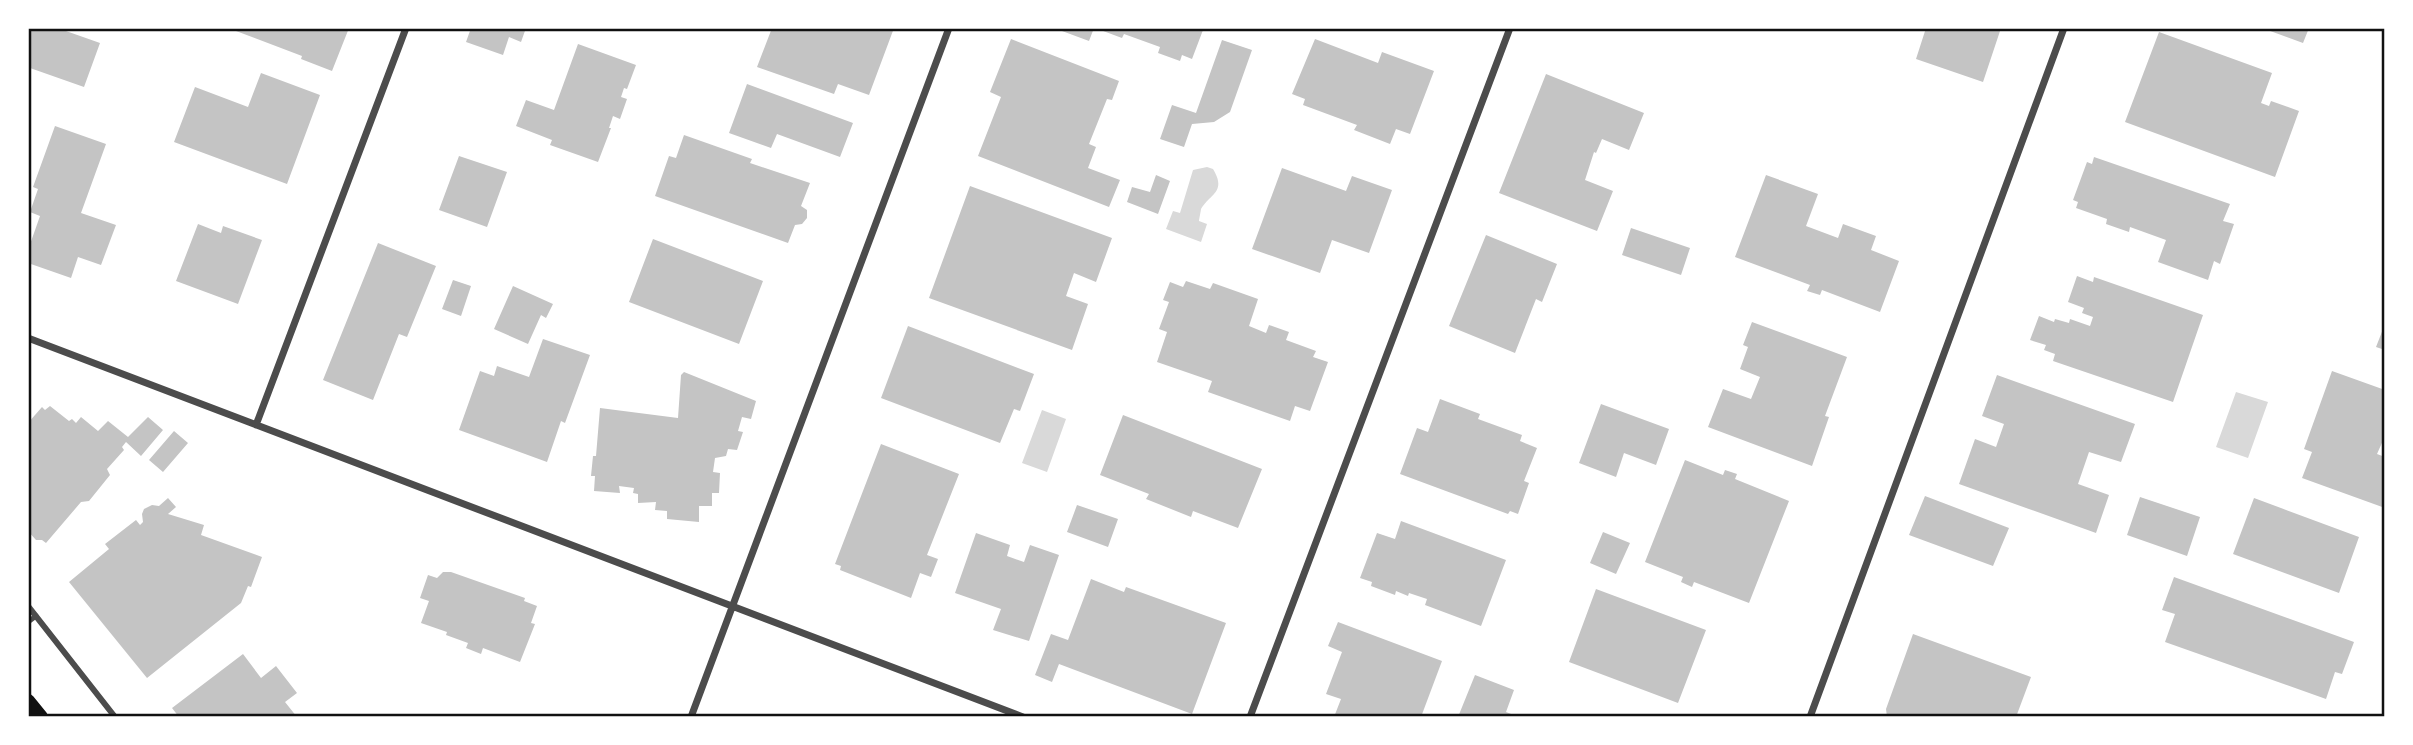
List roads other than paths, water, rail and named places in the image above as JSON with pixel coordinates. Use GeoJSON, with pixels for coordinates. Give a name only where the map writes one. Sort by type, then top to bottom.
{"type":"FeatureCollection","features":[{"type":"Feature","properties":{"kind":"main road"},"geometry":{"type":"LineString","coordinates":[[28,701],[41,717]]}},
{"type":"Feature","properties":{"kind":"street"},"geometry":{"type":"LineString","coordinates":[[256,425],[406,28]]}},
{"type":"Feature","properties":{"kind":"street"},"geometry":{"type":"LineString","coordinates":[[691,717],[949,28]]}},
{"type":"Feature","properties":{"kind":"street"},"geometry":{"type":"LineString","coordinates":[[1250,717],[1510,28]]}},
{"type":"Feature","properties":{"kind":"street"},"geometry":{"type":"LineString","coordinates":[[1810,717],[2064,28]]}},
{"type":"Feature","properties":{"kind":"street"},"geometry":{"type":"LineString","coordinates":[[28,338],[1023,717]]}},
{"type":"Feature","properties":{"kind":"street"},"geometry":{"type":"LineString","coordinates":[[28,606],[116,717]]}},
{"type":"Feature","properties":{"kind":"lane"},"geometry":{"type":"LineString","coordinates":[[28,622],[36,616]]}}]}
